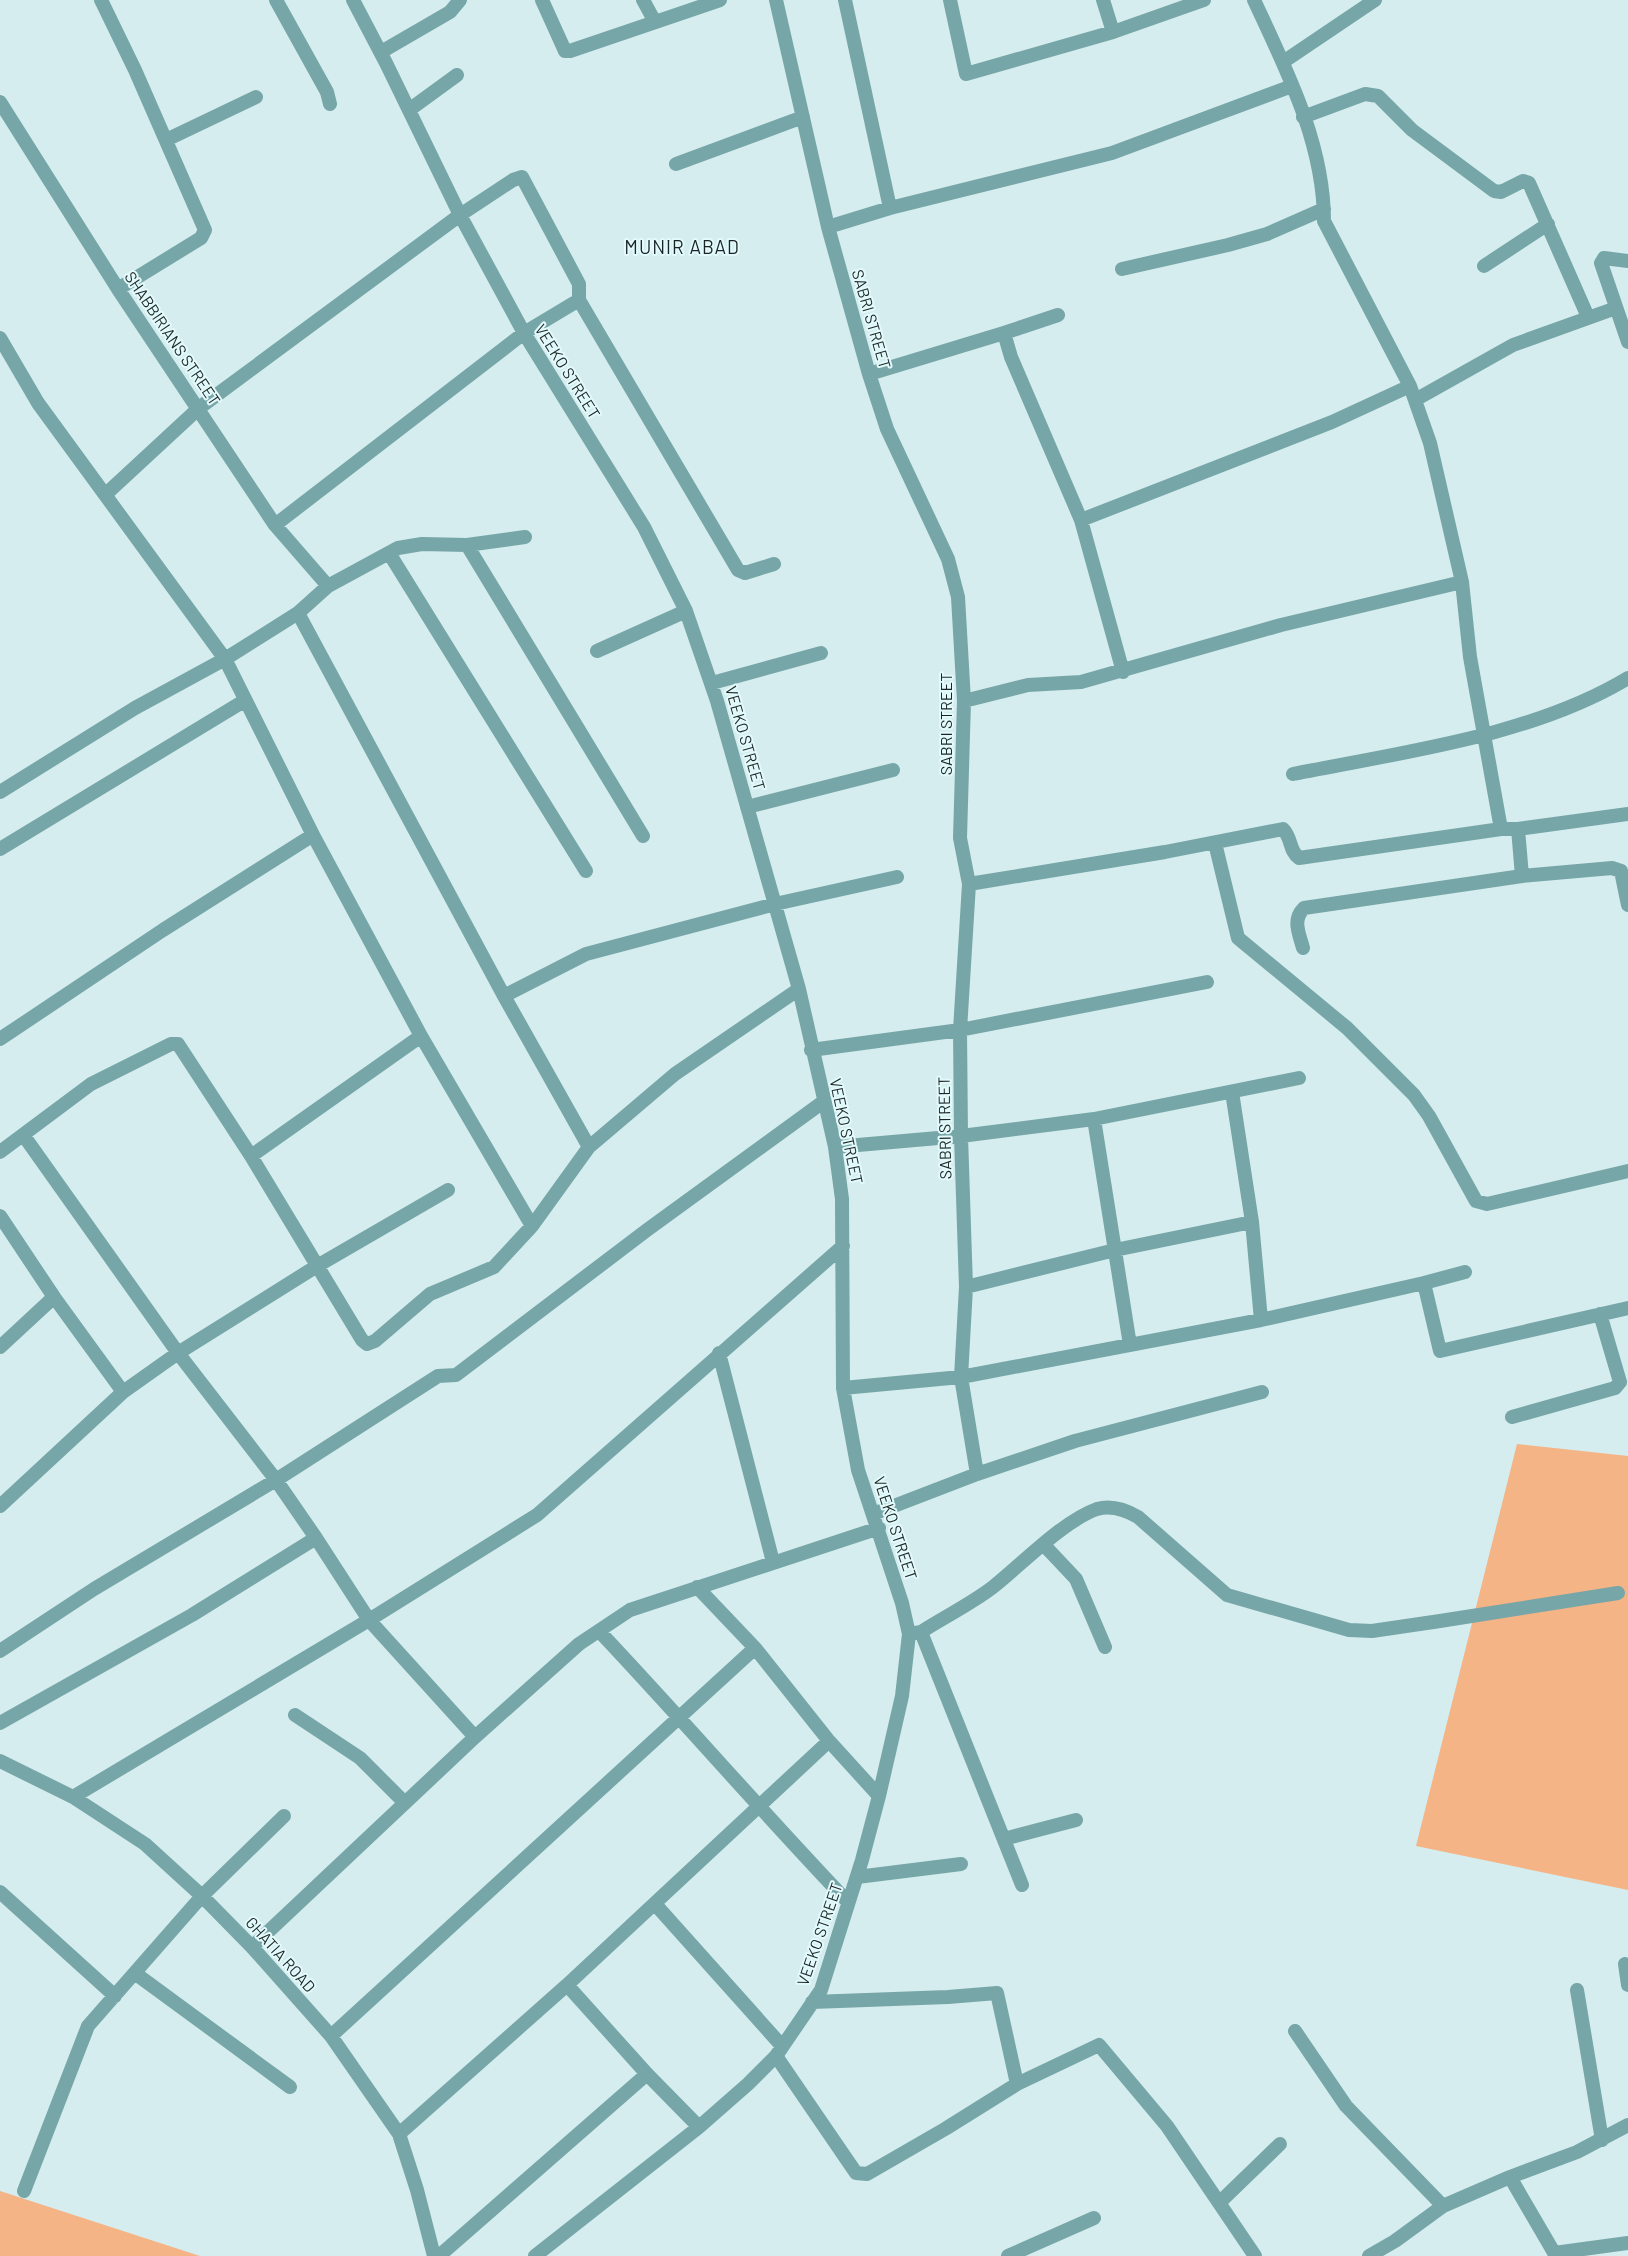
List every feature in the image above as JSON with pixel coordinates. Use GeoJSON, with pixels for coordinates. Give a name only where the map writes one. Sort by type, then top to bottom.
{"type":"FeatureCollection","features":[{"type":"Feature","properties":{"kind":"street"},"geometry":{"type":"LineString","coordinates":[[101,0],[166,140],[205,230],[201,238],[118,289]]}},
{"type":"Feature","properties":{"kind":"street"},"geometry":{"type":"LineString","coordinates":[[276,0],[327,92],[330,104]]}},
{"type":"Feature","properties":{"kind":"street","name":"VEEKO STREET"},"geometry":{"type":"LineString","coordinates":[[353,0],[381,52],[460,215],[524,333],[644,527],[686,612],[712,683],[799,989],[823,1102],[835,1147],[842,1199],[843,1388],[858,1470],[879,1528],[902,1603],[915,1633],[879,1796],[857,1877],[821,1990],[779,2051],[748,2084],[699,2127],[535,2256]]}},
{"type":"Feature","properties":{"kind":"street"},"geometry":{"type":"LineString","coordinates":[[381,52],[450,12],[459,0]]}},
{"type":"Feature","properties":{"kind":"street"},"geometry":{"type":"LineString","coordinates":[[542,0],[565,50],[720,0]]}},
{"type":"Feature","properties":{"kind":"street"},"geometry":{"type":"LineString","coordinates":[[643,0],[655,22]]}},
{"type":"Feature","properties":{"kind":"street","name":"SABRI STREET"},"geometry":{"type":"LineString","coordinates":[[776,0],[828,227],[869,374],[887,429],[948,559],[958,597],[964,701],[960,838],[969,884],[960,1030],[966,1287],[961,1377],[977,1474]]}},
{"type":"Feature","properties":{"kind":"street"},"geometry":{"type":"LineString","coordinates":[[845,0],[890,208]]}},
{"type":"Feature","properties":{"kind":"street"},"geometry":{"type":"LineString","coordinates":[[950,0],[966,74],[1113,32],[1204,0]]}},
{"type":"Feature","properties":{"kind":"street"},"geometry":{"type":"LineString","coordinates":[[1103,0],[1113,32]]}},
{"type":"Feature","properties":{"kind":"street"},"geometry":{"type":"LineString","coordinates":[[1254,0],[1283,62],[1318,160],[1324,194],[1324,221],[1410,386],[1430,442],[1462,582],[1470,657],[1501,829]]}},
{"type":"Feature","properties":{"kind":"street"},"geometry":{"type":"LineString","coordinates":[[1283,62],[1375,0]]}},
{"type":"Feature","properties":{"kind":"street"},"geometry":{"type":"LineString","coordinates":[[409,110],[456,75]]}},
{"type":"Feature","properties":{"kind":"street"},"geometry":{"type":"LineString","coordinates":[[828,227],[890,208],[1112,153],[1292,86]]}},
{"type":"Feature","properties":{"kind":"street"},"geometry":{"type":"LineString","coordinates":[[1303,117],[1365,94],[1378,96],[1412,130],[1494,191],[1501,192],[1523,182],[1528,183],[1588,317]]}},
{"type":"Feature","properties":{"kind":"street"},"geometry":{"type":"LineString","coordinates":[[166,140],[256,97]]}},
{"type":"Feature","properties":{"kind":"street","name":"SHABBIRIANS STREET"},"geometry":{"type":"LineString","coordinates":[[0,102],[118,289],[199,408],[275,525],[328,586]]}},
{"type":"Feature","properties":{"kind":"street"},"geometry":{"type":"LineString","coordinates":[[676,164],[803,117]]}},
{"type":"Feature","properties":{"kind":"street"},"geometry":{"type":"LineString","coordinates":[[106,494],[199,408],[460,215],[513,180],[522,178],[579,284],[579,300],[738,570],[745,573],[774,564]]}},
{"type":"Feature","properties":{"kind":"street"},"geometry":{"type":"LineString","coordinates":[[1122,269],[1259,236],[1324,209]]}},
{"type":"Feature","properties":{"kind":"street"},"geometry":{"type":"LineString","coordinates":[[1484,266],[1548,224]]}},
{"type":"Feature","properties":{"kind":"street"},"geometry":{"type":"LineString","coordinates":[[1628,261],[1604,258],[1601,263],[1628,342]]}},
{"type":"Feature","properties":{"kind":"street"},"geometry":{"type":"LineString","coordinates":[[275,525],[524,333],[579,300]]}},
{"type":"Feature","properties":{"kind":"street"},"geometry":{"type":"LineString","coordinates":[[1415,400],[1513,344],[1616,308]]}},
{"type":"Feature","properties":{"kind":"street"},"geometry":{"type":"LineString","coordinates":[[869,374],[1058,315]]}},
{"type":"Feature","properties":{"kind":"street"},"geometry":{"type":"LineString","coordinates":[[1004,333],[1011,357],[1082,520],[1123,672]]}},
{"type":"Feature","properties":{"kind":"street"},"geometry":{"type":"LineString","coordinates":[[0,338],[38,403],[225,659],[244,701],[313,835],[420,1036],[532,1226]]}},
{"type":"Feature","properties":{"kind":"street"},"geometry":{"type":"LineString","coordinates":[[1082,520],[1332,422],[1410,386]]}},
{"type":"Feature","properties":{"kind":"street"},"geometry":{"type":"LineString","coordinates":[[0,792],[135,708],[225,659],[298,613],[328,586],[398,548],[422,544],[467,545],[525,537]]}},
{"type":"Feature","properties":{"kind":"street"},"geometry":{"type":"LineString","coordinates":[[467,545],[643,836]]}},
{"type":"Feature","properties":{"kind":"street"},"geometry":{"type":"LineString","coordinates":[[389,553],[586,871]]}},
{"type":"Feature","properties":{"kind":"street"},"geometry":{"type":"LineString","coordinates":[[964,701],[1028,684],[1081,682],[1123,672],[1281,625],[1462,582]]}},
{"type":"Feature","properties":{"kind":"street"},"geometry":{"type":"LineString","coordinates":[[597,651],[686,612]]}},
{"type":"Feature","properties":{"kind":"street"},"geometry":{"type":"LineString","coordinates":[[298,613],[504,996],[589,1146]]}},
{"type":"Feature","properties":{"kind":"street"},"geometry":{"type":"LineString","coordinates":[[712,683],[821,653]]}},
{"type":"Feature","properties":{"kind":"street"},"geometry":{"type":"LineString","coordinates":[[1293,774],[1485,736],[1598,696],[1628,678]]}},
{"type":"Feature","properties":{"kind":"street"},"geometry":{"type":"LineString","coordinates":[[0,849],[244,701]]}},
{"type":"Feature","properties":{"kind":"street"},"geometry":{"type":"LineString","coordinates":[[747,807],[893,770]]}},
{"type":"Feature","properties":{"kind":"street"},"geometry":{"type":"LineString","coordinates":[[969,884],[1216,843],[1283,829],[1287,833],[1292,851],[1298,858],[1501,829],[1518,829],[1628,814]]}},
{"type":"Feature","properties":{"kind":"street"},"geometry":{"type":"LineString","coordinates":[[1518,829],[1522,876]]}},
{"type":"Feature","properties":{"kind":"street"},"geometry":{"type":"LineString","coordinates":[[0,1039],[154,935],[313,835]]}},
{"type":"Feature","properties":{"kind":"street"},"geometry":{"type":"LineString","coordinates":[[1216,843],[1238,938],[1347,1028],[1414,1095],[1429,1116],[1476,1201],[1487,1204],[1628,1171]]}},
{"type":"Feature","properties":{"kind":"street"},"geometry":{"type":"LineString","coordinates":[[1303,948],[1296,921],[1298,914],[1304,908],[1522,876],[1612,868],[1621,871],[1628,905]]}},
{"type":"Feature","properties":{"kind":"street"},"geometry":{"type":"LineString","coordinates":[[504,996],[586,954],[775,904],[897,876]]}},
{"type":"Feature","properties":{"kind":"street"},"geometry":{"type":"LineString","coordinates":[[812,1050],[960,1030],[1207,982]]}},
{"type":"Feature","properties":{"kind":"street"},"geometry":{"type":"LineString","coordinates":[[0,1152],[24,1136],[91,1084],[172,1044],[178,1044],[250,1156],[362,1340],[367,1344],[375,1341],[430,1294],[494,1267],[532,1226],[589,1146],[676,1074],[799,989]]}},
{"type":"Feature","properties":{"kind":"street"},"geometry":{"type":"LineString","coordinates":[[250,1156],[420,1036]]}},
{"type":"Feature","properties":{"kind":"street"},"geometry":{"type":"LineString","coordinates":[[835,1147],[961,1136],[1094,1119],[1300,1078]]}},
{"type":"Feature","properties":{"kind":"street"},"geometry":{"type":"LineString","coordinates":[[1232,1092],[1252,1222],[1261,1320]]}},
{"type":"Feature","properties":{"kind":"street"},"geometry":{"type":"LineString","coordinates":[[0,1651],[94,1589],[276,1480],[438,1376],[456,1375],[647,1230],[823,1102]]}},
{"type":"Feature","properties":{"kind":"street"},"geometry":{"type":"LineString","coordinates":[[1094,1119],[1130,1345]]}},
{"type":"Feature","properties":{"kind":"street"},"geometry":{"type":"LineString","coordinates":[[24,1136],[178,1353],[276,1480],[369,1620],[475,1737]]}},
{"type":"Feature","properties":{"kind":"street"},"geometry":{"type":"LineString","coordinates":[[0,1506],[123,1392],[178,1353],[317,1266],[448,1190]]}},
{"type":"Feature","properties":{"kind":"street"},"geometry":{"type":"LineString","coordinates":[[0,1216],[54,1297],[123,1392]]}},
{"type":"Feature","properties":{"kind":"street"},"geometry":{"type":"LineString","coordinates":[[966,1287],[1115,1250],[1252,1222]]}},
{"type":"Feature","properties":{"kind":"street"},"geometry":{"type":"LineString","coordinates":[[73,1797],[369,1620],[537,1515],[719,1353],[843,1246]]}},
{"type":"Feature","properties":{"kind":"street"},"geometry":{"type":"LineString","coordinates":[[843,1388],[961,1377],[1261,1320],[1465,1272]]}},
{"type":"Feature","properties":{"kind":"street"},"geometry":{"type":"LineString","coordinates":[[1424,1283],[1440,1351],[1628,1308]]}},
{"type":"Feature","properties":{"kind":"street"},"geometry":{"type":"LineString","coordinates":[[0,1347],[54,1297]]}},
{"type":"Feature","properties":{"kind":"street"},"geometry":{"type":"LineString","coordinates":[[1512,1417],[1615,1388],[1620,1382],[1600,1314]]}},
{"type":"Feature","properties":{"kind":"street"},"geometry":{"type":"LineString","coordinates":[[719,1353],[773,1562]]}},
{"type":"Feature","properties":{"kind":"street"},"geometry":{"type":"LineString","coordinates":[[873,1514],[977,1474],[1075,1441],[1262,1392]]}},
{"type":"Feature","properties":{"kind":"street"},"geometry":{"type":"LineString","coordinates":[[1022,1886],[1004,1839],[915,1633],[991,1588],[1073,1522],[1098,1509],[1113,1508],[1129,1512],[1227,1595],[1349,1630],[1372,1630],[1440,1621],[1618,1593]]}},
{"type":"Feature","properties":{"kind":"street"},"geometry":{"type":"LineString","coordinates":[[252,1947],[475,1737],[579,1644],[630,1610],[879,1528]]}},
{"type":"Feature","properties":{"kind":"street"},"geometry":{"type":"LineString","coordinates":[[0,1722],[192,1614],[316,1538]]}},
{"type":"Feature","properties":{"kind":"street"},"geometry":{"type":"LineString","coordinates":[[1044,1545],[1076,1579],[1105,1647]]}},
{"type":"Feature","properties":{"kind":"street"},"geometry":{"type":"LineString","coordinates":[[697,1587],[754,1648],[829,1741],[879,1796]]}},
{"type":"Feature","properties":{"kind":"street"},"geometry":{"type":"LineString","coordinates":[[599,1631],[680,1717],[758,1808],[848,1902]]}},
{"type":"Feature","properties":{"kind":"street"},"geometry":{"type":"LineString","coordinates":[[332,2036],[754,1648]]}},
{"type":"Feature","properties":{"kind":"street"},"geometry":{"type":"LineString","coordinates":[[295,1715],[360,1758],[405,1803]]}},
{"type":"Feature","properties":{"kind":"street"},"geometry":{"type":"LineString","coordinates":[[399,2134],[567,1985],[829,1741]]}},
{"type":"Feature","properties":{"kind":"street","name":"GHATIA ROAD"},"geometry":{"type":"LineString","coordinates":[[0,1760],[73,1797],[145,1844],[202,1896],[252,1947],[332,2036],[399,2134],[417,2190],[434,2256]]}},
{"type":"Feature","properties":{"kind":"street"},"geometry":{"type":"LineString","coordinates":[[24,2191],[88,2026],[136,1974],[202,1896],[284,1816]]}},
{"type":"Feature","properties":{"kind":"street"},"geometry":{"type":"LineString","coordinates":[[1004,1839],[1076,1820]]}},
{"type":"Feature","properties":{"kind":"street"},"geometry":{"type":"LineString","coordinates":[[857,1877],[961,1864]]}},
{"type":"Feature","properties":{"kind":"street"},"geometry":{"type":"LineString","coordinates":[[0,1892],[116,1996]]}},
{"type":"Feature","properties":{"kind":"street"},"geometry":{"type":"LineString","coordinates":[[655,1904],[779,2051],[856,2173],[867,2174],[945,2129],[1017,2084],[1099,2045],[1167,2126],[1255,2256]]}},
{"type":"Feature","properties":{"kind":"street"},"geometry":{"type":"LineString","coordinates":[[1625,1964],[1628,1985]]}},
{"type":"Feature","properties":{"kind":"street"},"geometry":{"type":"LineString","coordinates":[[136,1974],[290,2087]]}},
{"type":"Feature","properties":{"kind":"street"},"geometry":{"type":"LineString","coordinates":[[567,1985],[647,2074],[699,2127]]}},
{"type":"Feature","properties":{"kind":"street"},"geometry":{"type":"LineString","coordinates":[[1578,1990],[1602,2140]]}},
{"type":"Feature","properties":{"kind":"street"},"geometry":{"type":"LineString","coordinates":[[812,2002],[948,1997],[997,1992],[1017,2084]]}},
{"type":"Feature","properties":{"kind":"street"},"geometry":{"type":"LineString","coordinates":[[1295,2031],[1346,2106],[1443,2206]]}},
{"type":"Feature","properties":{"kind":"street"},"geometry":{"type":"LineString","coordinates":[[439,2256],[647,2074]]}},
{"type":"Feature","properties":{"kind":"street"},"geometry":{"type":"LineString","coordinates":[[1368,2256],[1396,2241],[1443,2206],[1510,2177],[1577,2152],[1628,2125]]}},
{"type":"Feature","properties":{"kind":"street"},"geometry":{"type":"LineString","coordinates":[[1219,2203],[1280,2144]]}},
{"type":"Feature","properties":{"kind":"street"},"geometry":{"type":"LineString","coordinates":[[1510,2177],[1555,2254],[1628,2243]]}},
{"type":"Feature","properties":{"kind":"street"},"geometry":{"type":"LineString","coordinates":[[1008,2256],[1094,2218]]}},
{"type":"Feature","properties":{"kind":"shaded area"},"geometry":{"type":"Polygon","coordinates":[[[1517,1444],[1628,1456],[1628,1890],[1416,1846],[1517,1444]]]}},
{"type":"Feature","properties":{"kind":"shaded area"},"geometry":{"type":"Polygon","coordinates":[[[0,2191],[200,2256],[0,2256],[0,2191]]]}},
{"type":"Feature","properties":{"kind":"district","name":"MUNIR ABAD"},"geometry":{"type":"Point","coordinates":[682,246]}}]}
